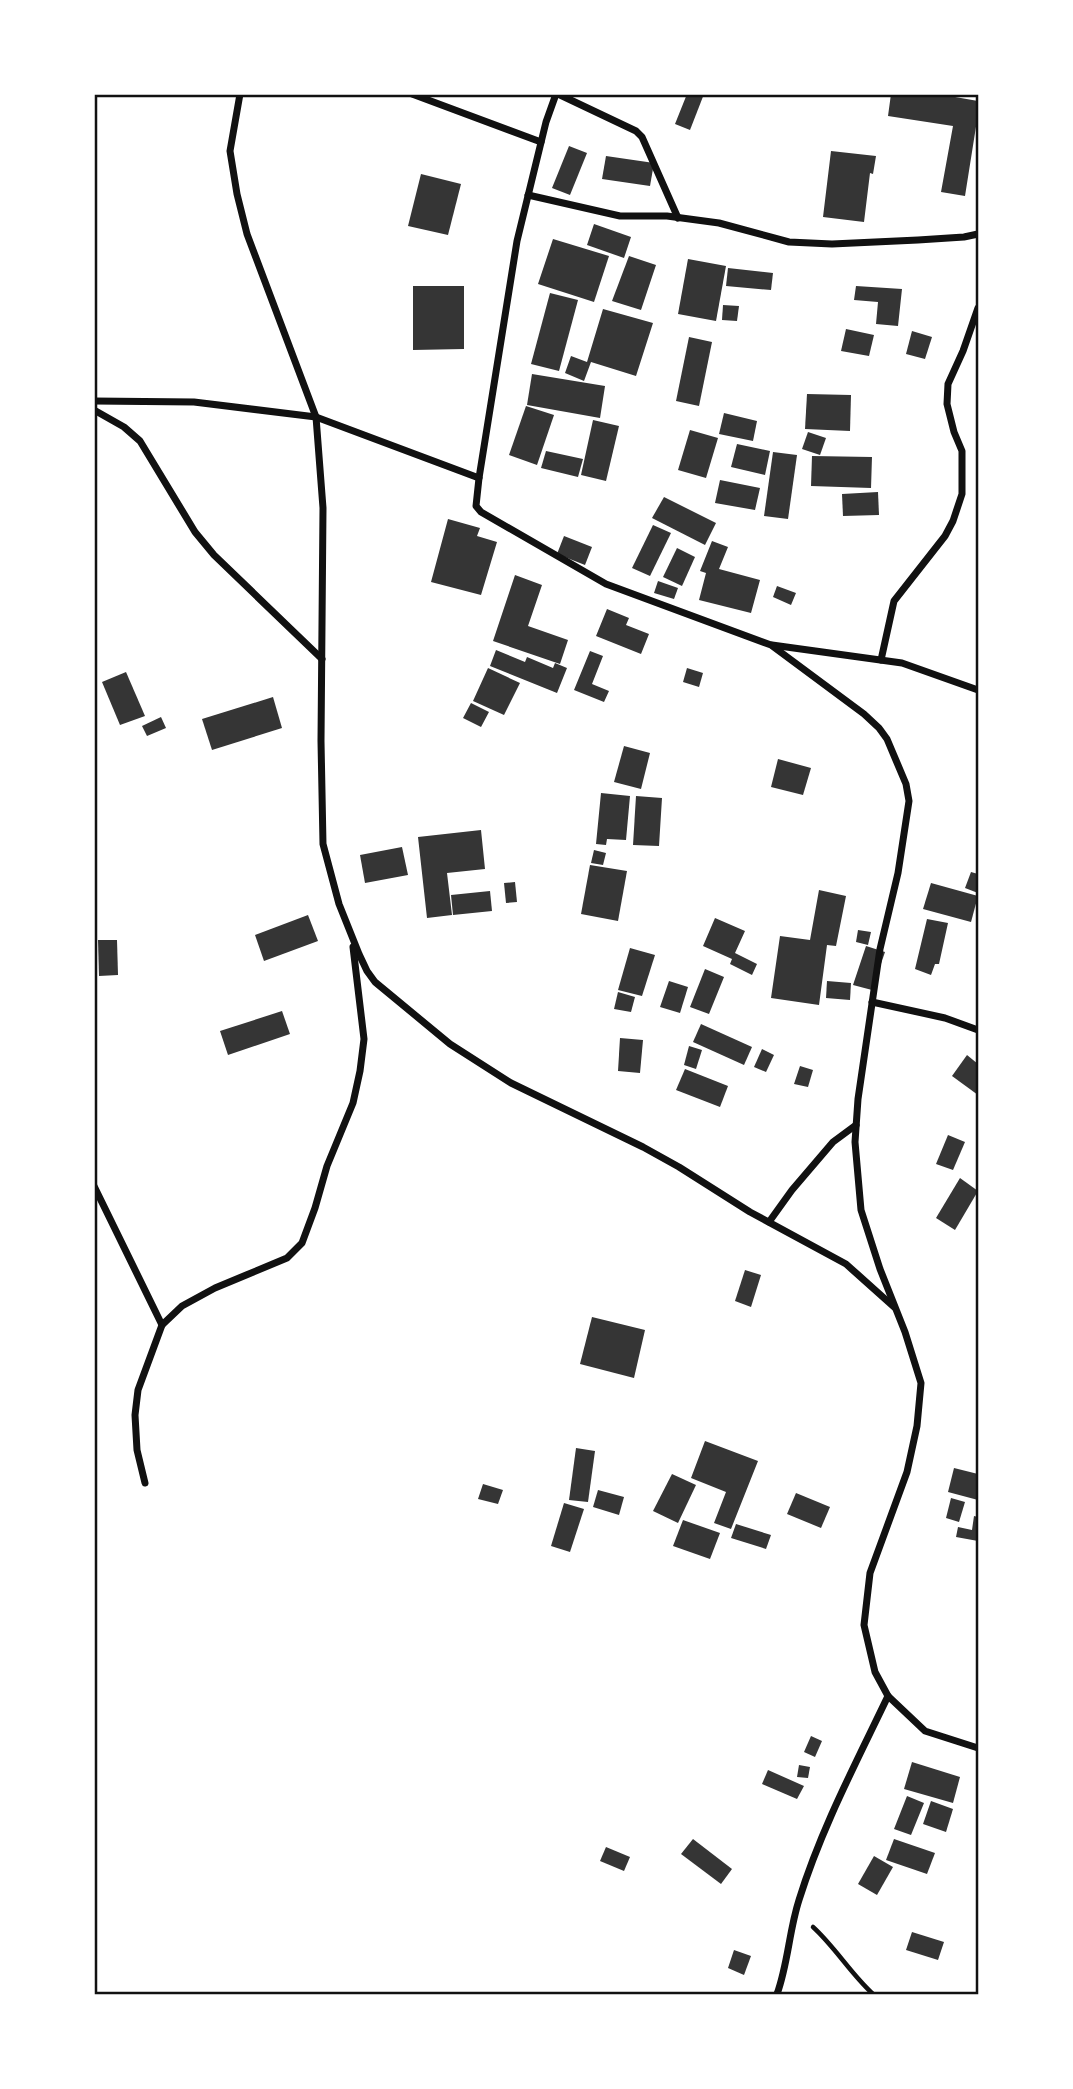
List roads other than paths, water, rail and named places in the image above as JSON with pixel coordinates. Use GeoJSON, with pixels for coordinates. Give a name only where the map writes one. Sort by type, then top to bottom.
{"type":"FeatureCollection","features":[{"type":"Feature","properties":{"kind":"street"},"geometry":{"type":"LineString","coordinates":[[240,94],[230,152],[237,194],[247,234],[317,417],[323,508],[323,844],[339,904],[367,971],[375,982],[450,1044],[511,1083],[643,1147],[846,1264],[895,1308]]}},
{"type":"Feature","properties":{"kind":"street"},"geometry":{"type":"LineString","coordinates":[[412,94],[541,142]]}},
{"type":"Feature","properties":{"kind":"street"},"geometry":{"type":"LineString","coordinates":[[678,218],[642,137],[636,131],[557,94],[546,122],[517,242],[479,478],[477,508],[606,584],[771,645],[902,663],[978,690]]}},
{"type":"Feature","properties":{"kind":"street"},"geometry":{"type":"LineString","coordinates":[[528,195],[620,216],[667,216],[719,223],[789,242],[832,244],[978,234]]}},
{"type":"Feature","properties":{"kind":"street"},"geometry":{"type":"LineString","coordinates":[[881,660],[894,601],[944,536],[953,521],[962,494],[962,451],[947,404],[948,384],[978,308]]}},
{"type":"Feature","properties":{"kind":"street"},"geometry":{"type":"LineString","coordinates":[[94,401],[194,402],[317,417],[479,478]]}},
{"type":"Feature","properties":{"kind":"street"},"geometry":{"type":"LineString","coordinates":[[94,410],[124,427],[140,441],[195,532],[214,555],[322,659]]}},
{"type":"Feature","properties":{"kind":"street"},"geometry":{"type":"LineString","coordinates":[[771,645],[879,728],[887,739],[906,783],[909,801],[898,873],[880,949],[858,1099],[855,1142],[861,1210],[921,1383],[917,1426],[907,1472],[870,1573],[863,1625],[875,1672],[888,1696],[925,1731],[978,1748]]}},
{"type":"Feature","properties":{"kind":"street"},"geometry":{"type":"LineString","coordinates":[[145,1483],[137,1450],[136,1403],[138,1390],[162,1325],[182,1306],[215,1288],[287,1258],[302,1244],[327,1166],[353,1103],[360,1071],[364,1039],[352,936]]}},
{"type":"Feature","properties":{"kind":"street"},"geometry":{"type":"LineString","coordinates":[[872,1002],[946,1018],[978,1030]]}},
{"type":"Feature","properties":{"kind":"street"},"geometry":{"type":"LineString","coordinates":[[769,1222],[833,1142],[856,1125]]}},
{"type":"Feature","properties":{"kind":"street"},"geometry":{"type":"LineString","coordinates":[[94,1186],[162,1325]]}},
{"type":"Feature","properties":{"kind":"street"},"geometry":{"type":"LineString","coordinates":[[777,1994],[798,1902],[822,1837],[888,1696]]}}]}
